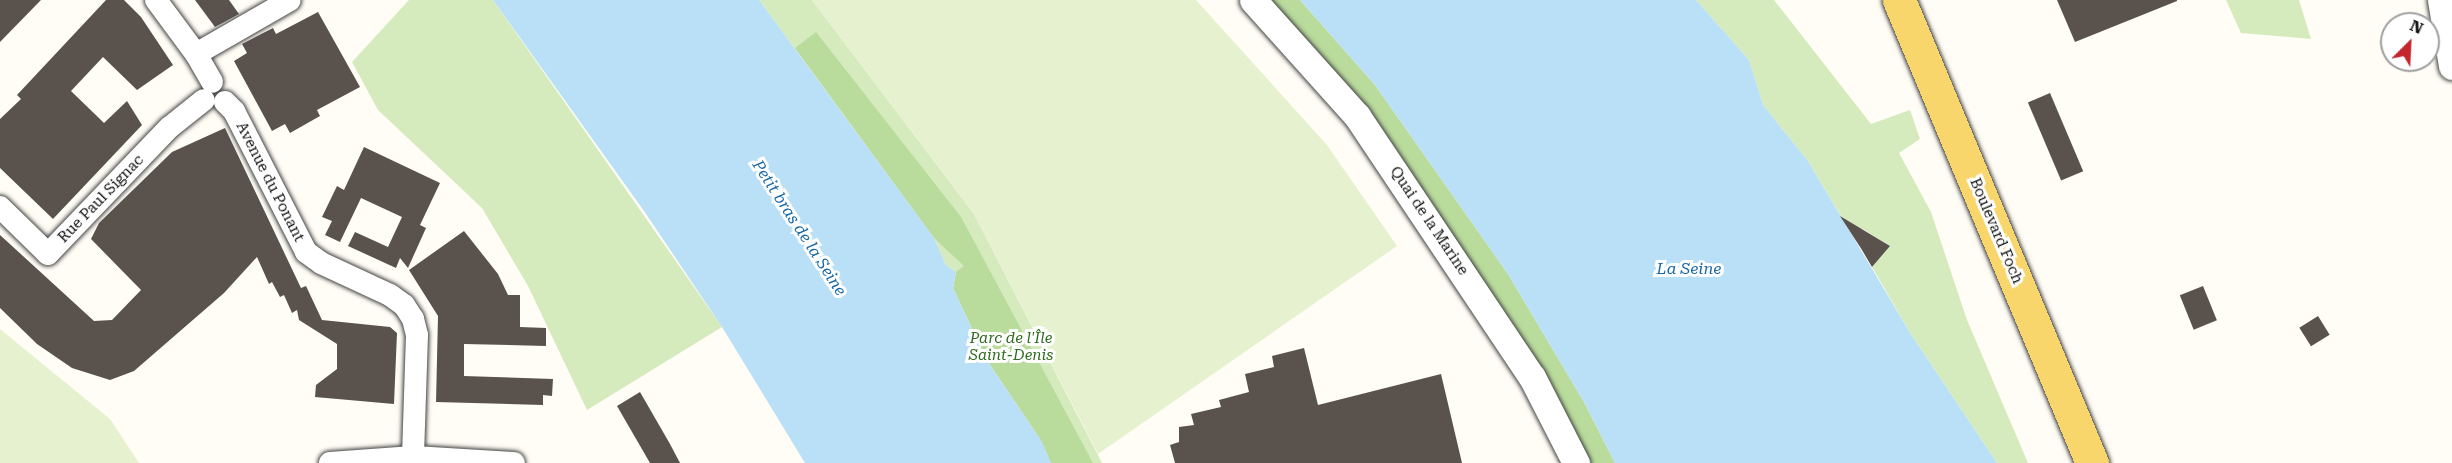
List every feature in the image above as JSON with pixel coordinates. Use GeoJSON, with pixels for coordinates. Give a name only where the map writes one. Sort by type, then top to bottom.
{"type":"FeatureCollection","features":[{"type":"Feature","properties":{"kind":"main road","name":"Boulevard Foch"},"geometry":{"type":"LineString","coordinates":[[1899,0],[2092,463]]}},
{"type":"Feature","properties":{"kind":"street","name":"Avenue du Ponant"},"geometry":{"type":"LineString","coordinates":[[156,0],[196,54],[213,95],[234,111],[266,169],[306,252],[321,263],[390,295],[404,305],[413,319],[417,335],[413,457]]}},
{"type":"Feature","properties":{"kind":"street"},"geometry":{"type":"LineString","coordinates":[[196,54],[290,0]]}},
{"type":"Feature","properties":{"kind":"street","name":"Quai de la Marine"},"geometry":{"type":"LineString","coordinates":[[1253,0],[1357,116],[1532,377],[1576,463]]}},
{"type":"Feature","properties":{"kind":"street"},"geometry":{"type":"LineString","coordinates":[[2441,0],[2452,66]]}},
{"type":"Feature","properties":{"kind":"street","name":"Rue Paul Signac"},"geometry":{"type":"LineString","coordinates":[[0,207],[48,254],[170,127],[213,95]]}},
{"type":"Feature","properties":{"kind":"street"},"geometry":{"type":"LineString","coordinates":[[330,463],[413,457],[514,463]]}},
{"type":"Feature","properties":{"kind":"green space"},"geometry":{"type":"Polygon","coordinates":[[[409,0],[493,0],[722,327],[587,410],[528,286],[482,208],[378,110],[352,62],[409,0]]]}},
{"type":"Feature","properties":{"kind":"green space","name":"Parc de l'Île Saint-Denis"},"geometry":{"type":"Polygon","coordinates":[[[759,0],[812,0],[974,214],[1102,463],[1051,463],[956,272],[946,265],[934,238],[759,0]]]}},
{"type":"Feature","properties":{"kind":"green space"},"geometry":{"type":"Polygon","coordinates":[[[812,0],[1196,0],[1327,145],[1397,246],[1098,454],[974,214],[812,0]]]}},
{"type":"Feature","properties":{"kind":"green space"},"geometry":{"type":"Polygon","coordinates":[[[1264,0],[1300,0],[1375,85],[1508,274],[1584,402],[1615,463],[1587,463],[1264,0]]]}},
{"type":"Feature","properties":{"kind":"green space"},"geometry":{"type":"Polygon","coordinates":[[[1696,0],[1774,0],[1871,124],[1910,110],[1920,139],[1899,153],[1931,212],[1967,320],[2028,463],[1997,463],[1912,336],[1872,267],[1890,246],[1863,229],[1853,236],[1808,161],[1763,105],[1749,60],[1696,0]]]}},
{"type":"Feature","properties":{"kind":"green space"},"geometry":{"type":"Polygon","coordinates":[[[2226,0],[2299,0],[2311,39],[2241,33],[2226,0]]]}},
{"type":"Feature","properties":{"kind":"green space","name":"Parc de l'Île Saint-Denis"},"geometry":{"type":"Polygon","coordinates":[[[816,32],[961,217],[1093,463],[1051,463],[1042,442],[986,359],[953,288],[956,272],[964,266],[934,238],[795,48],[816,32]]]}},
{"type":"Feature","properties":{"kind":"green space"},"geometry":{"type":"Polygon","coordinates":[[[0,329],[110,419],[139,463],[0,463],[0,329]]]}},
{"type":"Feature","properties":{"kind":"water","name":"Petit bras de la Seine"},"geometry":{"type":"Polygon","coordinates":[[[493,0],[759,0],[934,238],[946,265],[956,272],[953,288],[986,359],[1042,442],[1051,463],[805,463],[722,327],[644,211],[493,0]]]}},
{"type":"Feature","properties":{"kind":"water","name":"La Seine"},"geometry":{"type":"Polygon","coordinates":[[[1300,0],[1696,0],[1749,60],[1763,105],[1808,161],[1912,336],[1997,463],[1615,463],[1584,402],[1508,274],[1375,85],[1300,0]]]}},
{"type":"Feature","properties":{"kind":"building"},"geometry":{"type":"Polygon","coordinates":[[[0,0],[41,0],[0,42],[0,0]]]}},
{"type":"Feature","properties":{"kind":"building"},"geometry":{"type":"Polygon","coordinates":[[[106,0],[124,0],[141,17],[173,65],[137,90],[103,57],[71,91],[104,123],[127,101],[142,125],[53,219],[0,168],[0,119],[21,99],[17,95],[106,0]]]}},
{"type":"Feature","properties":{"kind":"building"},"geometry":{"type":"Polygon","coordinates":[[[195,0],[229,0],[239,14],[215,27],[195,0]]]}},
{"type":"Feature","properties":{"kind":"building"},"geometry":{"type":"Polygon","coordinates":[[[2057,0],[2177,0],[2177,1],[2075,42],[2057,0]]]}},
{"type":"Feature","properties":{"kind":"building"},"geometry":{"type":"Polygon","coordinates":[[[318,12],[360,87],[317,110],[320,116],[290,133],[285,124],[272,131],[234,61],[247,53],[242,44],[273,28],[276,34],[318,12]]]}},
{"type":"Feature","properties":{"kind":"building"},"geometry":{"type":"Polygon","coordinates":[[[2050,93],[2083,171],[2061,181],[2028,102],[2050,93]]]}},
{"type":"Feature","properties":{"kind":"building"},"geometry":{"type":"Polygon","coordinates":[[[225,128],[301,288],[306,286],[322,320],[390,327],[397,333],[394,404],[315,397],[316,385],[337,369],[337,344],[299,320],[297,310],[292,313],[284,295],[280,297],[272,282],[269,284],[257,257],[224,293],[134,371],[110,380],[72,368],[37,344],[0,308],[0,235],[94,321],[112,320],[141,290],[91,239],[99,223],[172,152],[225,128]]]}},
{"type":"Feature","properties":{"kind":"building"},"geometry":{"type":"Polygon","coordinates":[[[364,147],[440,183],[420,225],[426,228],[408,268],[400,258],[396,268],[348,246],[355,232],[388,247],[402,217],[361,198],[340,242],[325,235],[332,221],[322,217],[337,186],[344,190],[364,147]]]}},
{"type":"Feature","properties":{"kind":"building"},"geometry":{"type":"Polygon","coordinates":[[[1840,216],[1890,246],[1872,267],[1862,250],[1840,216]]]}},
{"type":"Feature","properties":{"kind":"building"},"geometry":{"type":"Polygon","coordinates":[[[464,231],[498,274],[508,295],[520,295],[520,327],[546,328],[546,346],[464,344],[464,376],[553,379],[552,396],[543,395],[543,405],[436,402],[438,316],[409,270],[464,231]]]}},
{"type":"Feature","properties":{"kind":"building"},"geometry":{"type":"Polygon","coordinates":[[[2203,286],[2217,320],[2194,330],[2180,295],[2203,286]]]}},
{"type":"Feature","properties":{"kind":"building"},"geometry":{"type":"Polygon","coordinates":[[[2318,316],[2330,335],[2311,346],[2299,328],[2318,316]]]}},
{"type":"Feature","properties":{"kind":"building"},"geometry":{"type":"Polygon","coordinates":[[[1304,348],[1318,405],[1441,374],[1462,463],[1175,463],[1170,445],[1179,442],[1179,427],[1194,425],[1191,414],[1221,407],[1219,400],[1249,392],[1245,374],[1274,367],[1272,356],[1304,348]]]}},
{"type":"Feature","properties":{"kind":"building"},"geometry":{"type":"Polygon","coordinates":[[[640,392],[680,463],[650,463],[617,406],[640,392]]]}}]}
